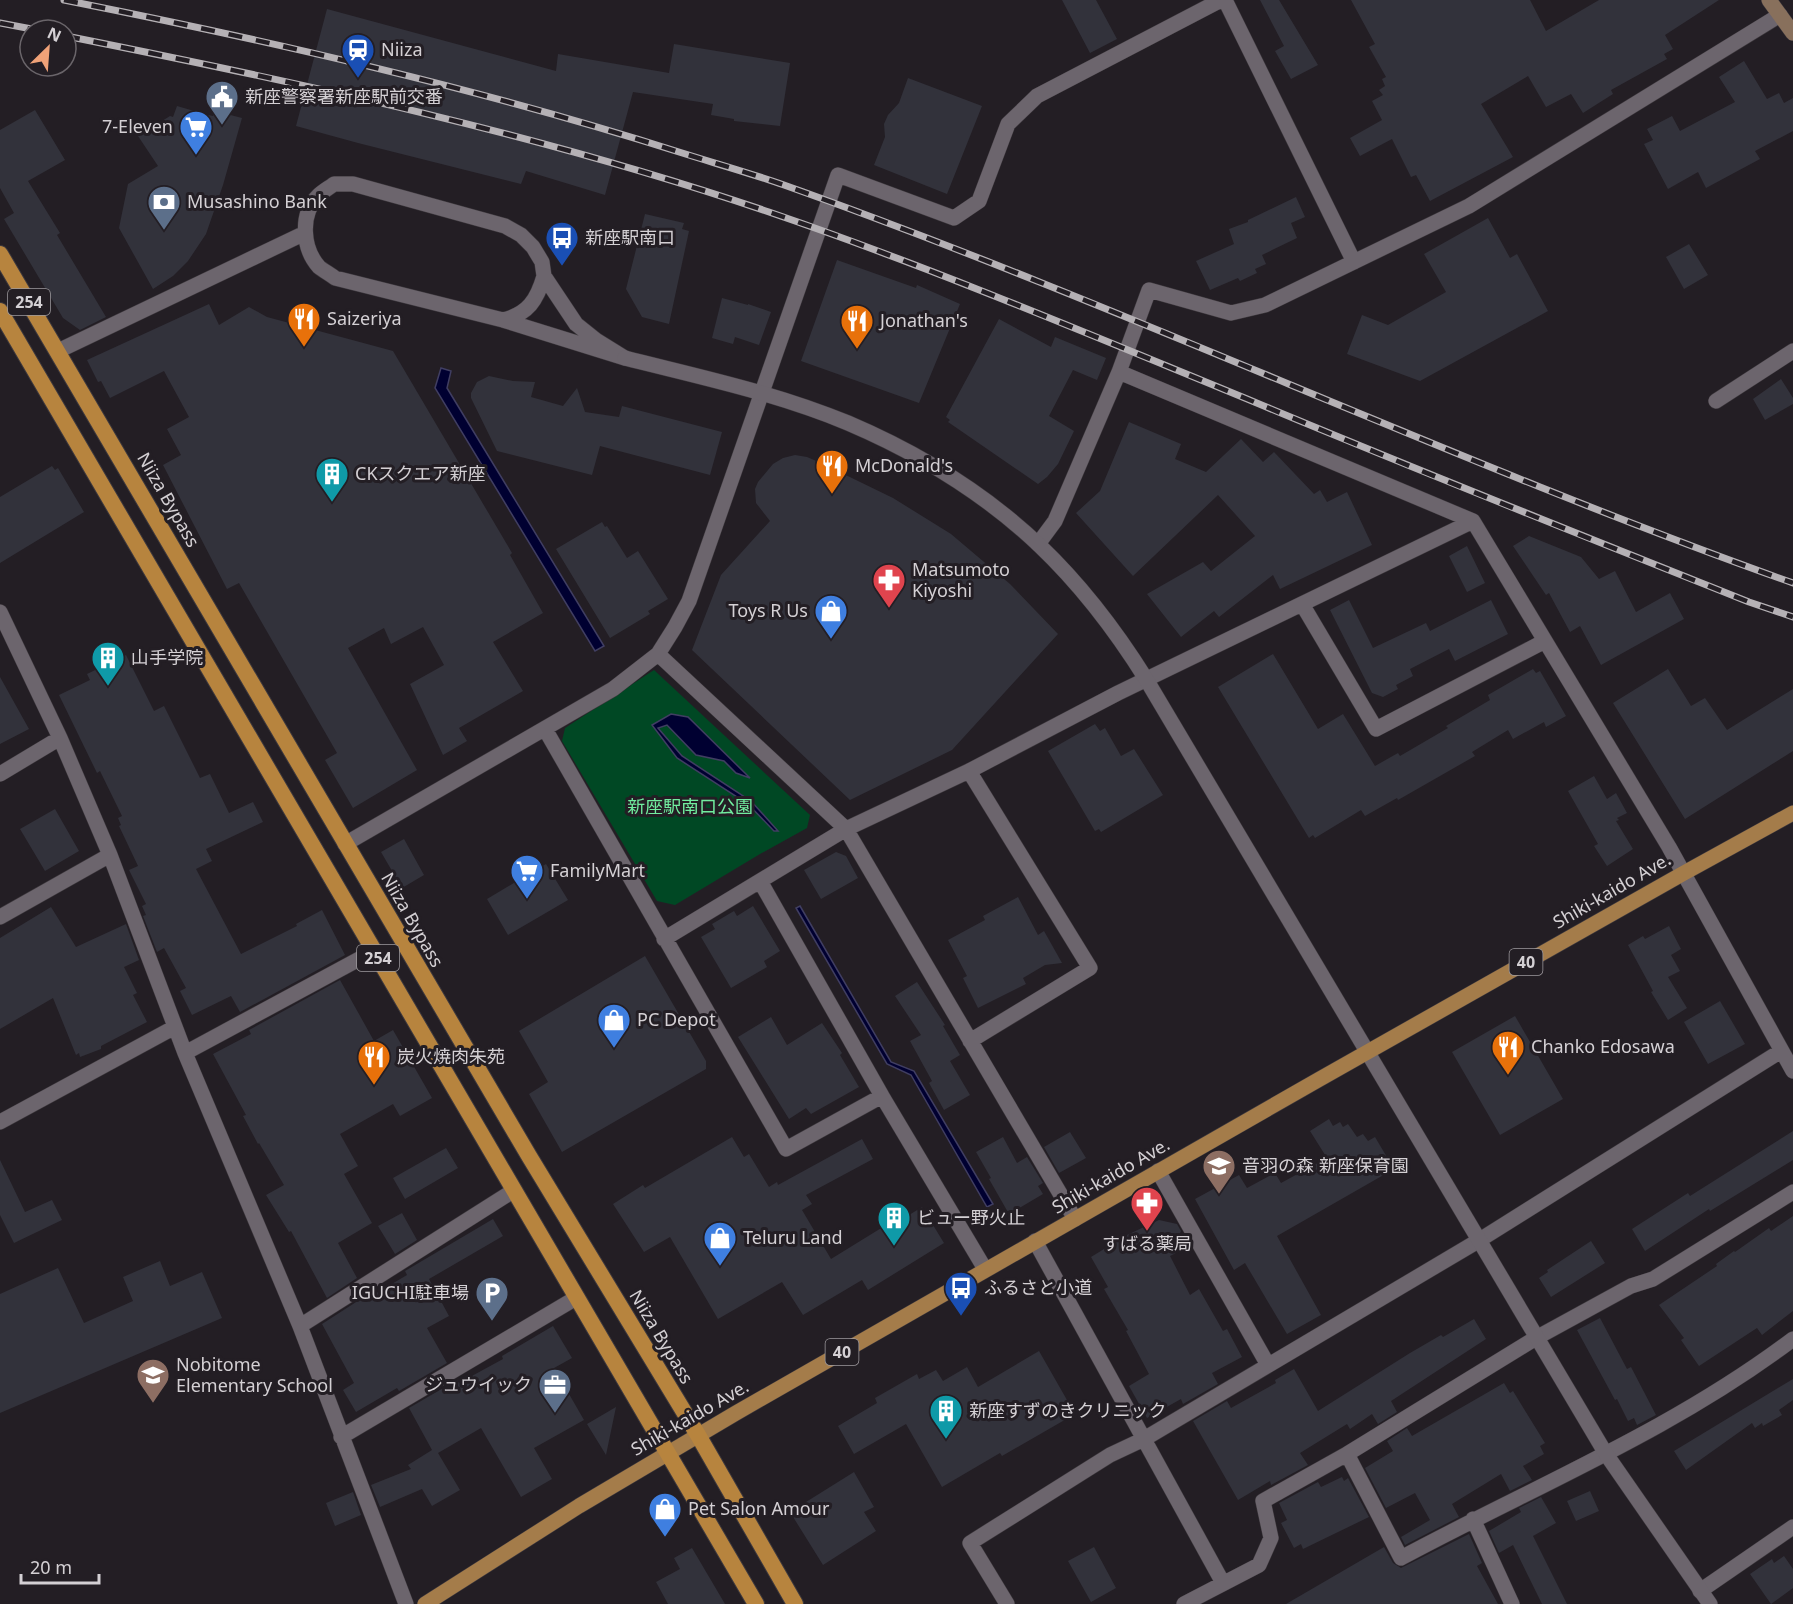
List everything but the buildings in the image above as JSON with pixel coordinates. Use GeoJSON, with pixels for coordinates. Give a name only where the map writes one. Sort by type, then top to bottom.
{"type":"FeatureCollection","features":[{"type":"Feature","properties":{"kind":"highway","name":"Niiza Bypass"},"geometry":{"type":"LineString","coordinates":[[0,254],[345,844],[698,1436],[795,1604]]}},
{"type":"Feature","properties":{"kind":"highway","name":"254"},"geometry":{"type":"LineString","coordinates":[[0,311],[756,1604]]}},
{"type":"Feature","properties":{"kind":"main road"},"geometry":{"type":"LineString","coordinates":[[1769,0],[1793,33]]}},
{"type":"Feature","properties":{"kind":"main road","name":"Shiki-kaido Ave."},"geometry":{"type":"LineString","coordinates":[[425,1604],[579,1506],[986,1269],[1793,813]]}},
{"type":"Feature","properties":{"kind":"street"},"geometry":{"type":"LineString","coordinates":[[345,844],[613,689],[657,654],[689,601],[838,175],[954,218],[979,201],[1008,124],[1037,96],[1223,0],[1354,262]]}},
{"type":"Feature","properties":{"kind":"street"},"geometry":{"type":"LineString","coordinates":[[1038,544],[1055,521],[1119,372],[1149,290],[1231,313],[1265,305],[1469,207],[1780,15]]}},
{"type":"Feature","properties":{"kind":"street"},"geometry":{"type":"LineString","coordinates":[[503,320],[517,317],[530,306],[540,291],[544,276],[542,262],[521,235],[505,226],[353,184],[334,184],[319,195],[310,206],[305,233],[309,253],[320,268],[335,278],[503,320],[625,358],[762,393],[846,423],[905,450],[969,490],[1038,544],[1072,580],[1102,616],[1146,679],[1606,1454],[1710,1604]]}},
{"type":"Feature","properties":{"kind":"street"},"geometry":{"type":"LineString","coordinates":[[58,351],[305,233]]}},
{"type":"Feature","properties":{"kind":"street"},"geometry":{"type":"LineString","coordinates":[[544,276],[576,324],[625,358]]}},
{"type":"Feature","properties":{"kind":"street"},"geometry":{"type":"LineString","coordinates":[[1716,401],[1793,351]]}},
{"type":"Feature","properties":{"kind":"street"},"geometry":{"type":"LineString","coordinates":[[1119,372],[1473,521],[1684,873],[1793,1071]]}},
{"type":"Feature","properties":{"kind":"street"},"geometry":{"type":"LineString","coordinates":[[664,939],[846,829],[969,771],[1146,679],[1473,521]]}},
{"type":"Feature","properties":{"kind":"street"},"geometry":{"type":"LineString","coordinates":[[1302,604],[1376,729],[1545,641]]}},
{"type":"Feature","properties":{"kind":"street"},"geometry":{"type":"LineString","coordinates":[[0,612],[60,738],[110,855],[185,1053],[300,1326],[406,1604]]}},
{"type":"Feature","properties":{"kind":"street"},"geometry":{"type":"LineString","coordinates":[[657,654],[846,829],[1075,1219]]}},
{"type":"Feature","properties":{"kind":"street"},"geometry":{"type":"LineString","coordinates":[[544,729],[786,1149],[882,1096]]}},
{"type":"Feature","properties":{"kind":"street"},"geometry":{"type":"LineString","coordinates":[[0,774],[60,738]]}},
{"type":"Feature","properties":{"kind":"street"},"geometry":{"type":"LineString","coordinates":[[969,771],[1090,968],[970,1041]]}},
{"type":"Feature","properties":{"kind":"street"},"geometry":{"type":"LineString","coordinates":[[0,917],[110,855]]}},
{"type":"Feature","properties":{"kind":"street"},"geometry":{"type":"LineString","coordinates":[[760,881],[882,1096],[986,1269]]}},
{"type":"Feature","properties":{"kind":"street"},"geometry":{"type":"LineString","coordinates":[[185,1053],[374,951]]}},
{"type":"Feature","properties":{"kind":"street"},"geometry":{"type":"LineString","coordinates":[[0,1122],[175,1027]]}},
{"type":"Feature","properties":{"kind":"street"},"geometry":{"type":"LineString","coordinates":[[1007,1604],[970,1544],[1110,1455],[1144,1439],[1478,1241],[1781,1051]]}},
{"type":"Feature","properties":{"kind":"street"},"geometry":{"type":"LineString","coordinates":[[1158,1171],[1268,1365]]}},
{"type":"Feature","properties":{"kind":"street"},"geometry":{"type":"LineString","coordinates":[[300,1326],[513,1191]]}},
{"type":"Feature","properties":{"kind":"street"},"geometry":{"type":"LineString","coordinates":[[1184,1604],[1259,1565],[1271,1538],[1263,1502],[1347,1454],[1536,1338],[1631,1286],[1653,1279],[1793,1192]]}},
{"type":"Feature","properties":{"kind":"street"},"geometry":{"type":"LineString","coordinates":[[1035,1242],[1222,1583]]}},
{"type":"Feature","properties":{"kind":"street"},"geometry":{"type":"LineString","coordinates":[[341,1437],[576,1298]]}},
{"type":"Feature","properties":{"kind":"street"},"geometry":{"type":"LineString","coordinates":[[1347,1454],[1401,1558],[1473,1519],[1606,1454],[1754,1369],[1793,1339]]}},
{"type":"Feature","properties":{"kind":"street"},"geometry":{"type":"LineString","coordinates":[[1473,1519],[1512,1604]]}},
{"type":"Feature","properties":{"kind":"street"},"geometry":{"type":"LineString","coordinates":[[1700,1591],[1792,1531]]}},
{"type":"Feature","properties":{"kind":"green space","name":"新座駅南口公園"},"geometry":{"type":"Polygon","coordinates":[[[654,670],[810,815],[807,828],[675,905],[657,901],[562,741],[565,728],[654,670]]]}},
{"type":"Feature","properties":{"kind":"shaded area"},"geometry":{"type":"Polygon","coordinates":[[[441,368],[451,371],[447,388],[604,646],[595,651],[435,388],[441,368]]]}},
{"type":"Feature","properties":{"kind":"shaded area"},"geometry":{"type":"Polygon","coordinates":[[[671,714],[688,717],[750,778],[736,773],[724,761],[696,755],[667,725],[658,728],[682,756],[751,801],[778,831],[774,831],[748,804],[677,758],[652,725],[671,714]]]}},
{"type":"Feature","properties":{"kind":"shaded area"},"geometry":{"type":"Polygon","coordinates":[[[800,906],[891,1062],[914,1071],[993,1204],[987,1207],[911,1075],[887,1064],[796,908],[800,906]]]}},
{"type":"Feature","properties":{"kind":"railway"},"geometry":{"type":"LineString","coordinates":[[64,0],[373,67],[527,107],[771,181],[1038,281],[1539,487],[1793,583]]}},
{"type":"Feature","properties":{"kind":"railway"},"geometry":{"type":"LineString","coordinates":[[0,23],[18,26]]}},
{"type":"Feature","properties":{"kind":"railway"},"geometry":{"type":"LineString","coordinates":[[78,38],[243,72],[508,134],[596,158],[769,212],[1012,303],[1500,503],[1749,602],[1793,617]]}},
{"type":"Feature","properties":{"kind":"place","name":"Niiza"},"geometry":{"type":"Point","coordinates":[358,79]}},
{"type":"Feature","properties":{"kind":"place","name":"新座警察署新座駅前交番"},"geometry":{"type":"Point","coordinates":[222,126]}},
{"type":"Feature","properties":{"kind":"place","name":"7-Eleven"},"geometry":{"type":"Point","coordinates":[196,156]}},
{"type":"Feature","properties":{"kind":"place","name":"Musashino Bank"},"geometry":{"type":"Point","coordinates":[164,231]}},
{"type":"Feature","properties":{"kind":"place","name":"新座駅南口"},"geometry":{"type":"Point","coordinates":[562,267]}},
{"type":"Feature","properties":{"kind":"place","name":"Saizeriya"},"geometry":{"type":"Point","coordinates":[304,348]}},
{"type":"Feature","properties":{"kind":"place","name":"Jonathan's"},"geometry":{"type":"Point","coordinates":[857,350]}},
{"type":"Feature","properties":{"kind":"place","name":"McDonald's"},"geometry":{"type":"Point","coordinates":[832,495]}},
{"type":"Feature","properties":{"kind":"place","name":"CKスクエア新座"},"geometry":{"type":"Point","coordinates":[332,503]}},
{"type":"Feature","properties":{"kind":"place","name":"Matsumoto Kiyoshi"},"geometry":{"type":"Point","coordinates":[889,609]}},
{"type":"Feature","properties":{"kind":"place","name":"Toys R Us"},"geometry":{"type":"Point","coordinates":[831,640]}},
{"type":"Feature","properties":{"kind":"place","name":"山手学院"},"geometry":{"type":"Point","coordinates":[108,687]}},
{"type":"Feature","properties":{"kind":"place","name":"FamilyMart"},"geometry":{"type":"Point","coordinates":[527,900]}},
{"type":"Feature","properties":{"kind":"place","name":"PC Depot"},"geometry":{"type":"Point","coordinates":[614,1049]}},
{"type":"Feature","properties":{"kind":"place","name":"Chanko Edosawa"},"geometry":{"type":"Point","coordinates":[1508,1076]}},
{"type":"Feature","properties":{"kind":"place","name":"炭火焼肉朱苑"},"geometry":{"type":"Point","coordinates":[374,1086]}},
{"type":"Feature","properties":{"kind":"place","name":"音羽の森 新座保育園"},"geometry":{"type":"Point","coordinates":[1219,1195]}},
{"type":"Feature","properties":{"kind":"place","name":"すばる薬局"},"geometry":{"type":"Point","coordinates":[1147,1232]}},
{"type":"Feature","properties":{"kind":"place","name":"ビュー野火止"},"geometry":{"type":"Point","coordinates":[894,1247]}},
{"type":"Feature","properties":{"kind":"place","name":"Teluru Land"},"geometry":{"type":"Point","coordinates":[720,1267]}},
{"type":"Feature","properties":{"kind":"place","name":"ふるさと小道"},"geometry":{"type":"Point","coordinates":[961,1317]}},
{"type":"Feature","properties":{"kind":"place","name":"IGUCHI駐車場"},"geometry":{"type":"Point","coordinates":[492,1322]}},
{"type":"Feature","properties":{"kind":"place","name":"Nobitome Elementary School"},"geometry":{"type":"Point","coordinates":[153,1404]}},
{"type":"Feature","properties":{"kind":"place","name":"ジュウイック"},"geometry":{"type":"Point","coordinates":[555,1414]}},
{"type":"Feature","properties":{"kind":"place","name":"新座すずのきクリニック"},"geometry":{"type":"Point","coordinates":[946,1440]}},
{"type":"Feature","properties":{"kind":"place","name":"Pet Salon Amour"},"geometry":{"type":"Point","coordinates":[665,1538]}}]}
